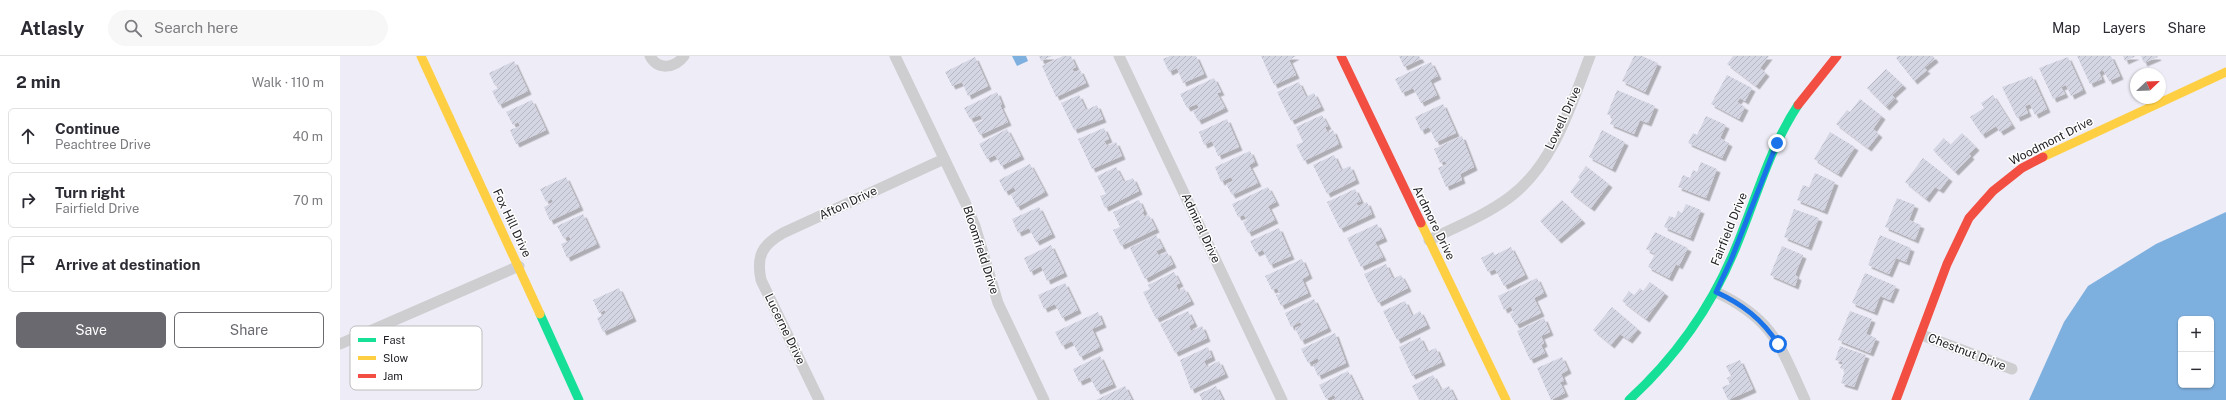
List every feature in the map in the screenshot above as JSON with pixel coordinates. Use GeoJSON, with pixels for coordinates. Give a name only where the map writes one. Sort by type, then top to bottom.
{"type":"FeatureCollection","features":[{"type":"Feature","properties":{"kind":"street","name":"Fox Hill Drive"},"geometry":{"type":"LineString","coordinates":[[421,56],[519,266],[579,400]]}},
{"type":"Feature","properties":{"kind":"street"},"geometry":{"type":"LineString","coordinates":[[650,56],[656,64],[669,66],[681,61],[684,56]]}},
{"type":"Feature","properties":{"kind":"street","name":"Bloomfield Drive"},"geometry":{"type":"LineString","coordinates":[[896,56],[975,226],[998,303],[1044,400]]}},
{"type":"Feature","properties":{"kind":"street","name":"Admiral Drive"},"geometry":{"type":"LineString","coordinates":[[1119,56],[1282,400]]}},
{"type":"Feature","properties":{"kind":"street","name":"Ardmore Drive"},"geometry":{"type":"LineString","coordinates":[[1341,56],[1506,400]]}},
{"type":"Feature","properties":{"kind":"street","name":"Lowell Drive"},"geometry":{"type":"LineString","coordinates":[[1429,240],[1490,210],[1511,196],[1531,176],[1557,136],[1590,56]]}},
{"type":"Feature","properties":{"kind":"street","name":"Fairfield Drive"},"geometry":{"type":"LineString","coordinates":[[1629,400],[1651,380],[1679,349],[1699,322],[1716,292],[1731,260],[1777,143],[1806,95],[1837,56]]}},
{"type":"Feature","properties":{"kind":"street","name":"Woodmont Drive"},"geometry":{"type":"LineString","coordinates":[[1896,400],[1922,335],[1947,264],[1969,218],[1982,202],[2006,179],[2022,168],[2051,152],[2226,72]]}},
{"type":"Feature","properties":{"kind":"street","name":"Afton Drive"},"geometry":{"type":"LineString","coordinates":[[760,257],[766,245],[783,233],[944,159]]}},
{"type":"Feature","properties":{"kind":"street","name":"Lucerne Drive"},"geometry":{"type":"LineString","coordinates":[[760,257],[758,267],[761,280],[819,400]]}},
{"type":"Feature","properties":{"kind":"street"},"geometry":{"type":"LineString","coordinates":[[381,326],[519,266]]}},
{"type":"Feature","properties":{"kind":"street"},"geometry":{"type":"LineString","coordinates":[[1716,292],[1750,311],[1768,327],[1788,362],[1805,400]]}},
{"type":"Feature","properties":{"kind":"street","name":"Chestnut Drive"},"geometry":{"type":"LineString","coordinates":[[1922,335],[2012,369]]}},
{"type":"Feature","properties":{"kind":"street"},"geometry":{"type":"LineString","coordinates":[[340,344],[350,340]]}},
{"type":"Feature","properties":{"kind":"water"},"geometry":{"type":"Polygon","coordinates":[[[1012,56],[1026,56],[1028,61],[1017,66],[1012,56]]]}},
{"type":"Feature","properties":{"kind":"water"},"geometry":{"type":"Polygon","coordinates":[[[2226,212],[2226,400],[2029,400],[2064,322],[2088,286],[2156,244],[2226,212]]]}},
{"type":"Feature","properties":{"kind":"building"},"geometry":{"type":"Polygon","coordinates":[[[1039,56],[1052,56],[1041,61],[1039,56]]]}},
{"type":"Feature","properties":{"kind":"building"},"geometry":{"type":"Polygon","coordinates":[[[1063,56],[1071,56],[1076,67],[1072,69],[1074,72],[1080,70],[1086,83],[1056,97],[1042,66],[1063,56]]]}},
{"type":"Feature","properties":{"kind":"building"},"geometry":{"type":"Polygon","coordinates":[[[1170,56],[1196,56],[1204,74],[1183,83],[1177,68],[1169,72],[1163,59],[1170,56]]]}},
{"type":"Feature","properties":{"kind":"building"},"geometry":{"type":"Polygon","coordinates":[[[1261,56],[1296,56],[1289,60],[1296,75],[1274,85],[1261,56]]]}},
{"type":"Feature","properties":{"kind":"building"},"geometry":{"type":"Polygon","coordinates":[[[1399,56],[1419,56],[1421,59],[1404,67],[1399,56]]]}},
{"type":"Feature","properties":{"kind":"building"},"geometry":{"type":"Polygon","coordinates":[[[1634,56],[1642,56],[1658,63],[1645,92],[1622,81],[1634,56]]]}},
{"type":"Feature","properties":{"kind":"building"},"geometry":{"type":"Polygon","coordinates":[[[1733,56],[1769,56],[1760,68],[1766,73],[1756,86],[1727,64],[1733,56]]]}},
{"type":"Feature","properties":{"kind":"building"},"geometry":{"type":"Polygon","coordinates":[[[1898,56],[1933,56],[1935,59],[1924,68],[1927,70],[1914,81],[1896,58],[1898,56]]]}},
{"type":"Feature","properties":{"kind":"building"},"geometry":{"type":"Polygon","coordinates":[[[2077,56],[2111,56],[2120,76],[2109,81],[2103,70],[2099,72],[2102,79],[2090,84],[2077,56]]]}},
{"type":"Feature","properties":{"kind":"building"},"geometry":{"type":"Polygon","coordinates":[[[2123,56],[2136,56],[2125,61],[2123,56]]]}},
{"type":"Feature","properties":{"kind":"building"},"geometry":{"type":"Polygon","coordinates":[[[2141,56],[2157,56],[2158,57],[2144,63],[2141,56]]]}},
{"type":"Feature","properties":{"kind":"building"},"geometry":{"type":"Polygon","coordinates":[[[975,57],[988,86],[968,96],[962,82],[952,86],[945,72],[975,57]]]}},
{"type":"Feature","properties":{"kind":"building"},"geometry":{"type":"Polygon","coordinates":[[[2068,57],[2083,90],[2071,96],[2066,85],[2061,87],[2065,94],[2053,99],[2039,68],[2068,57]]]}},
{"type":"Feature","properties":{"kind":"building"},"geometry":{"type":"Polygon","coordinates":[[[514,61],[528,91],[499,105],[492,91],[499,88],[497,85],[495,86],[489,73],[514,61]]]}},
{"type":"Feature","properties":{"kind":"building"},"geometry":{"type":"Polygon","coordinates":[[[1431,62],[1438,76],[1430,80],[1437,95],[1421,103],[1413,88],[1402,93],[1395,79],[1431,62]]]}},
{"type":"Feature","properties":{"kind":"building"},"geometry":{"type":"Polygon","coordinates":[[[1886,69],[1903,85],[1892,95],[1895,98],[1886,107],[1867,88],[1886,69]]]}},
{"type":"Feature","properties":{"kind":"building"},"geometry":{"type":"Polygon","coordinates":[[[1727,75],[1752,88],[1745,101],[1740,98],[1737,102],[1745,107],[1739,119],[1711,104],[1727,75]]]}},
{"type":"Feature","properties":{"kind":"building"},"geometry":{"type":"Polygon","coordinates":[[[2032,76],[2047,109],[2035,115],[2030,104],[2025,106],[2028,113],[2017,118],[2002,87],[2032,76]]]}},
{"type":"Feature","properties":{"kind":"building"},"geometry":{"type":"Polygon","coordinates":[[[1214,78],[1221,92],[1217,93],[1225,108],[1198,121],[1193,111],[1199,108],[1197,104],[1187,108],[1180,94],[1214,78]]]}},
{"type":"Feature","properties":{"kind":"building"},"geometry":{"type":"Polygon","coordinates":[[[1299,82],[1306,97],[1314,93],[1321,107],[1291,121],[1277,92],[1299,82]]]}},
{"type":"Feature","properties":{"kind":"building"},"geometry":{"type":"Polygon","coordinates":[[[1617,90],[1655,106],[1648,123],[1640,120],[1634,134],[1610,124],[1613,117],[1607,114],[1617,90]]]}},
{"type":"Feature","properties":{"kind":"building"},"geometry":{"type":"Polygon","coordinates":[[[997,92],[1002,104],[1000,105],[1008,122],[980,135],[974,124],[983,120],[980,115],[970,119],[964,108],[997,92]]]}},
{"type":"Feature","properties":{"kind":"building"},"geometry":{"type":"Polygon","coordinates":[[[1079,95],[1086,110],[1097,105],[1103,119],[1074,130],[1061,103],[1079,95]]]}},
{"type":"Feature","properties":{"kind":"building"},"geometry":{"type":"Polygon","coordinates":[[[1993,95],[2012,125],[2000,132],[1996,126],[1982,135],[1970,117],[1984,108],[1981,103],[1993,95]]]}},
{"type":"Feature","properties":{"kind":"building"},"geometry":{"type":"Polygon","coordinates":[[[1860,99],[1882,116],[1873,129],[1879,134],[1868,148],[1836,124],[1847,110],[1850,112],[1860,99]]]}},
{"type":"Feature","properties":{"kind":"building"},"geometry":{"type":"Polygon","coordinates":[[[532,100],[546,130],[516,144],[510,130],[520,126],[518,122],[513,125],[506,112],[532,100]]]}},
{"type":"Feature","properties":{"kind":"building"},"geometry":{"type":"Polygon","coordinates":[[[1443,104],[1456,133],[1436,142],[1429,127],[1421,131],[1415,117],[1443,104]]]}},
{"type":"Feature","properties":{"kind":"building"},"geometry":{"type":"Polygon","coordinates":[[[1322,115],[1328,126],[1325,127],[1328,133],[1333,130],[1339,144],[1304,161],[1296,145],[1303,142],[1296,127],[1322,115]]]}},
{"type":"Feature","properties":{"kind":"building"},"geometry":{"type":"Polygon","coordinates":[[[1706,116],[1726,125],[1720,138],[1729,143],[1722,158],[1688,143],[1693,133],[1697,135],[1706,116]]]}},
{"type":"Feature","properties":{"kind":"building"},"geometry":{"type":"Polygon","coordinates":[[[1227,119],[1239,147],[1218,156],[1212,141],[1204,145],[1199,132],[1227,119]]]}},
{"type":"Feature","properties":{"kind":"building"},"geometry":{"type":"Polygon","coordinates":[[[1104,128],[1109,139],[1104,141],[1107,146],[1116,142],[1122,156],[1092,169],[1078,139],[1104,128]]]}},
{"type":"Feature","properties":{"kind":"building"},"geometry":{"type":"Polygon","coordinates":[[[1007,129],[1021,156],[1001,166],[995,155],[987,159],[979,144],[1007,129]]]}},
{"type":"Feature","properties":{"kind":"building"},"geometry":{"type":"Polygon","coordinates":[[[1602,130],[1625,142],[1612,169],[1589,157],[1602,130]]]}},
{"type":"Feature","properties":{"kind":"building"},"geometry":{"type":"Polygon","coordinates":[[[1830,132],[1855,147],[1838,174],[1814,159],[1830,132]]]}},
{"type":"Feature","properties":{"kind":"building"},"geometry":{"type":"Polygon","coordinates":[[[1962,133],[1976,147],[1969,154],[1971,156],[1955,172],[1933,150],[1944,138],[1950,145],[1962,133]]]}},
{"type":"Feature","properties":{"kind":"building"},"geometry":{"type":"Polygon","coordinates":[[[1462,136],[1474,167],[1460,174],[1462,180],[1446,187],[1438,168],[1447,164],[1445,161],[1440,163],[1434,149],[1462,136]]]}},
{"type":"Feature","properties":{"kind":"building"},"geometry":{"type":"Polygon","coordinates":[[[1250,151],[1255,162],[1249,165],[1258,183],[1232,195],[1226,184],[1233,181],[1231,177],[1221,182],[1215,167],[1250,151]]]}},
{"type":"Feature","properties":{"kind":"building"},"geometry":{"type":"Polygon","coordinates":[[[1334,155],[1341,170],[1350,166],[1356,180],[1327,194],[1313,165],[1334,155]]]}},
{"type":"Feature","properties":{"kind":"building"},"geometry":{"type":"Polygon","coordinates":[[[1923,158],[1949,178],[1940,190],[1935,187],[1926,199],[1905,182],[1923,158]]]}},
{"type":"Feature","properties":{"kind":"building"},"geometry":{"type":"Polygon","coordinates":[[[1701,162],[1717,169],[1706,198],[1678,187],[1683,175],[1690,178],[1693,170],[1697,172],[1701,162]]]}},
{"type":"Feature","properties":{"kind":"building"},"geometry":{"type":"Polygon","coordinates":[[[1030,164],[1045,192],[1017,207],[1011,195],[1016,192],[1014,187],[1005,192],[999,180],[1030,164]]]}},
{"type":"Feature","properties":{"kind":"building"},"geometry":{"type":"Polygon","coordinates":[[[1586,166],[1609,184],[1591,208],[1570,192],[1580,179],[1578,177],[1586,166]]]}},
{"type":"Feature","properties":{"kind":"building"},"geometry":{"type":"Polygon","coordinates":[[[1116,167],[1124,182],[1133,178],[1139,191],[1105,208],[1100,196],[1106,194],[1097,176],[1116,167]]]}},
{"type":"Feature","properties":{"kind":"building"},"geometry":{"type":"Polygon","coordinates":[[[1815,173],[1835,182],[1824,211],[1797,200],[1803,185],[1809,187],[1815,173]]]}},
{"type":"Feature","properties":{"kind":"building"},"geometry":{"type":"Polygon","coordinates":[[[566,177],[580,207],[550,221],[544,207],[553,202],[552,199],[546,202],[540,189],[566,177]]]}},
{"type":"Feature","properties":{"kind":"building"},"geometry":{"type":"Polygon","coordinates":[[[1268,187],[1276,202],[1268,206],[1275,220],[1248,233],[1243,222],[1247,220],[1244,215],[1238,217],[1232,204],[1268,187]]]}},
{"type":"Feature","properties":{"kind":"building"},"geometry":{"type":"Polygon","coordinates":[[[1355,189],[1361,201],[1356,203],[1358,206],[1367,202],[1372,214],[1340,229],[1327,202],[1355,189]]]}},
{"type":"Feature","properties":{"kind":"building"},"geometry":{"type":"Polygon","coordinates":[[[1897,198],[1915,205],[1909,220],[1921,225],[1915,240],[1885,227],[1897,198]]]}},
{"type":"Feature","properties":{"kind":"building"},"geometry":{"type":"Polygon","coordinates":[[[1139,200],[1144,211],[1142,212],[1145,217],[1149,215],[1156,229],[1121,246],[1113,230],[1120,227],[1113,212],[1139,200]]]}},
{"type":"Feature","properties":{"kind":"building"},"geometry":{"type":"Polygon","coordinates":[[[1562,200],[1582,220],[1558,240],[1540,221],[1562,200]]]}},
{"type":"Feature","properties":{"kind":"building"},"geometry":{"type":"Polygon","coordinates":[[[1686,204],[1701,210],[1690,238],[1664,227],[1669,216],[1675,218],[1678,211],[1682,213],[1686,204]]]}},
{"type":"Feature","properties":{"kind":"building"},"geometry":{"type":"Polygon","coordinates":[[[1039,207],[1052,234],[1036,242],[1029,228],[1018,233],[1012,219],[1039,207]]]}},
{"type":"Feature","properties":{"kind":"building"},"geometry":{"type":"Polygon","coordinates":[[[1794,209],[1819,218],[1808,247],[1784,237],[1794,209]]]}},
{"type":"Feature","properties":{"kind":"building"},"geometry":{"type":"Polygon","coordinates":[[[583,214],[597,244],[567,258],[561,244],[571,240],[569,236],[564,239],[557,226],[583,214]]]}},
{"type":"Feature","properties":{"kind":"building"},"geometry":{"type":"Polygon","coordinates":[[[1377,224],[1384,238],[1375,242],[1383,257],[1361,267],[1347,238],[1377,224]]]}},
{"type":"Feature","properties":{"kind":"building"},"geometry":{"type":"Polygon","coordinates":[[[1279,228],[1291,256],[1270,265],[1263,250],[1256,253],[1250,241],[1279,228]]]}},
{"type":"Feature","properties":{"kind":"building"},"geometry":{"type":"Polygon","coordinates":[[[1655,232],[1688,248],[1679,266],[1676,264],[1669,278],[1648,267],[1655,254],[1646,249],[1655,232]]]}},
{"type":"Feature","properties":{"kind":"building"},"geometry":{"type":"Polygon","coordinates":[[[1156,235],[1163,248],[1156,251],[1159,256],[1167,252],[1173,264],[1145,279],[1130,248],[1156,235]]]}},
{"type":"Feature","properties":{"kind":"building"},"geometry":{"type":"Polygon","coordinates":[[[1880,235],[1911,248],[1906,262],[1896,258],[1889,274],[1868,265],[1880,235]]]}},
{"type":"Feature","properties":{"kind":"building"},"geometry":{"type":"Polygon","coordinates":[[[1051,245],[1064,273],[1047,281],[1041,266],[1030,272],[1024,258],[1051,245]]]}},
{"type":"Feature","properties":{"kind":"building"},"geometry":{"type":"Polygon","coordinates":[[[1782,246],[1803,255],[1795,275],[1798,277],[1795,286],[1770,275],[1782,246]]]}},
{"type":"Feature","properties":{"kind":"building"},"geometry":{"type":"Polygon","coordinates":[[[1511,247],[1525,275],[1504,286],[1495,269],[1488,272],[1481,258],[1493,252],[1495,255],[1511,247]]]}},
{"type":"Feature","properties":{"kind":"building"},"geometry":{"type":"Polygon","coordinates":[[[1302,259],[1309,275],[1302,279],[1308,293],[1281,306],[1276,295],[1280,294],[1277,288],[1272,290],[1265,276],[1302,259]]]}},
{"type":"Feature","properties":{"kind":"building"},"geometry":{"type":"Polygon","coordinates":[[[1386,264],[1393,279],[1401,275],[1408,288],[1378,303],[1364,274],[1386,264]]]}},
{"type":"Feature","properties":{"kind":"building"},"geometry":{"type":"Polygon","coordinates":[[[1174,272],[1180,283],[1176,285],[1179,291],[1184,288],[1191,301],[1156,319],[1143,292],[1150,289],[1148,285],[1174,272]]]}},
{"type":"Feature","properties":{"kind":"building"},"geometry":{"type":"Polygon","coordinates":[[[1865,273],[1896,286],[1890,300],[1880,296],[1874,312],[1852,303],[1865,273]]]}},
{"type":"Feature","properties":{"kind":"building"},"geometry":{"type":"Polygon","coordinates":[[[1537,278],[1544,293],[1534,298],[1541,313],[1516,325],[1510,314],[1513,312],[1511,306],[1504,310],[1498,296],[1537,278]]]}},
{"type":"Feature","properties":{"kind":"building"},"geometry":{"type":"Polygon","coordinates":[[[1650,282],[1665,293],[1646,319],[1622,301],[1629,291],[1634,295],[1640,288],[1643,291],[1650,282]]]}},
{"type":"Feature","properties":{"kind":"building"},"geometry":{"type":"Polygon","coordinates":[[[1065,283],[1078,310],[1062,318],[1055,304],[1044,309],[1038,295],[1065,283]]]}},
{"type":"Feature","properties":{"kind":"building"},"geometry":{"type":"Polygon","coordinates":[[[619,288],[633,318],[603,332],[597,318],[606,313],[605,310],[599,313],[593,300],[619,288]]]}},
{"type":"Feature","properties":{"kind":"building"},"geometry":{"type":"Polygon","coordinates":[[[1314,299],[1328,328],[1301,341],[1295,328],[1302,325],[1300,322],[1291,327],[1285,313],[1314,299]]]}},
{"type":"Feature","properties":{"kind":"building"},"geometry":{"type":"Polygon","coordinates":[[[1405,301],[1412,316],[1420,311],[1427,325],[1397,340],[1383,311],[1405,301]]]}},
{"type":"Feature","properties":{"kind":"building"},"geometry":{"type":"Polygon","coordinates":[[[1612,307],[1638,329],[1629,340],[1620,334],[1611,345],[1593,330],[1612,307]]]}},
{"type":"Feature","properties":{"kind":"building"},"geometry":{"type":"Polygon","coordinates":[[[1188,311],[1194,323],[1189,326],[1191,331],[1202,326],[1207,338],[1175,353],[1160,324],[1188,311]]]}},
{"type":"Feature","properties":{"kind":"building"},"geometry":{"type":"Polygon","coordinates":[[[1850,311],[1872,319],[1866,334],[1876,338],[1870,353],[1838,340],[1850,311]]]}},
{"type":"Feature","properties":{"kind":"building"},"geometry":{"type":"Polygon","coordinates":[[[1098,312],[1103,324],[1092,329],[1100,347],[1080,357],[1072,341],[1062,346],[1055,332],[1098,312]]]}},
{"type":"Feature","properties":{"kind":"building"},"geometry":{"type":"Polygon","coordinates":[[[1544,318],[1550,332],[1541,336],[1544,343],[1541,345],[1545,353],[1530,360],[1517,331],[1544,318]]]}},
{"type":"Feature","properties":{"kind":"building"},"geometry":{"type":"Polygon","coordinates":[[[1335,333],[1346,363],[1318,376],[1313,365],[1319,362],[1318,358],[1308,363],[1301,349],[1335,333]]]}},
{"type":"Feature","properties":{"kind":"building"},"geometry":{"type":"Polygon","coordinates":[[[1420,337],[1427,352],[1436,348],[1442,362],[1412,376],[1399,347],[1420,337]]]}},
{"type":"Feature","properties":{"kind":"building"},"geometry":{"type":"Polygon","coordinates":[[[1840,346],[1866,355],[1854,387],[1841,383],[1845,370],[1840,368],[1843,362],[1835,360],[1840,346]]]}},
{"type":"Feature","properties":{"kind":"building"},"geometry":{"type":"Polygon","coordinates":[[[1208,347],[1212,357],[1204,361],[1207,367],[1219,361],[1225,374],[1191,390],[1180,360],[1208,347]]]}},
{"type":"Feature","properties":{"kind":"building"},"geometry":{"type":"Polygon","coordinates":[[[1100,356],[1113,384],[1097,391],[1090,377],[1079,382],[1073,369],[1100,356]]]}},
{"type":"Feature","properties":{"kind":"building"},"geometry":{"type":"Polygon","coordinates":[[[1562,357],[1568,370],[1561,374],[1564,381],[1560,382],[1565,393],[1551,400],[1537,368],[1562,357]]]}},
{"type":"Feature","properties":{"kind":"building"},"geometry":{"type":"Polygon","coordinates":[[[1740,360],[1753,389],[1728,400],[1722,387],[1730,384],[1727,378],[1731,376],[1726,366],[1740,360]]]}},
{"type":"Feature","properties":{"kind":"building"},"geometry":{"type":"Polygon","coordinates":[[[1348,371],[1362,400],[1332,400],[1336,398],[1334,395],[1326,399],[1319,385],[1348,371]]]}},
{"type":"Feature","properties":{"kind":"building"},"geometry":{"type":"Polygon","coordinates":[[[1433,375],[1441,390],[1449,386],[1456,400],[1419,400],[1412,386],[1433,375]]]}},
{"type":"Feature","properties":{"kind":"building"},"geometry":{"type":"Polygon","coordinates":[[[1125,386],[1132,400],[1096,400],[1125,386]]]}},
{"type":"Feature","properties":{"kind":"building"},"geometry":{"type":"Polygon","coordinates":[[[1216,386],[1223,400],[1202,400],[1199,394],[1216,386]]]}},
{"type":"Feature","properties":{"kind":"traffic: fast"},"geometry":{"type":"LineString","coordinates":[[1629,400],[1646,384],[1677,348],[1691,330],[1716,290],[1736,247],[1771,157],[1798,105]]}},
{"type":"Feature","properties":{"kind":"traffic: fast"},"geometry":{"type":"LineString","coordinates":[[540,314],[579,400]]}},
{"type":"Feature","properties":{"kind":"traffic: slow"},"geometry":{"type":"LineString","coordinates":[[421,56],[540,314]]}},
{"type":"Feature","properties":{"kind":"traffic: slow"},"geometry":{"type":"LineString","coordinates":[[2043,157],[2226,72]]}},
{"type":"Feature","properties":{"kind":"traffic: slow"},"geometry":{"type":"LineString","coordinates":[[1421,223],[1506,400]]}},
{"type":"Feature","properties":{"kind":"traffic: jam"},"geometry":{"type":"LineString","coordinates":[[1341,56],[1421,223]]}},
{"type":"Feature","properties":{"kind":"traffic: jam"},"geometry":{"type":"LineString","coordinates":[[1798,105],[1837,56]]}},
{"type":"Feature","properties":{"kind":"traffic: jam"},"geometry":{"type":"LineString","coordinates":[[1896,400],[1947,264],[1969,218],[1993,191],[2022,168],[2043,157]]}},
{"type":"Feature","properties":{"kind":"route"},"geometry":{"type":"LineString","coordinates":[[1777,143],[1731,260],[1716,292],[1750,311],[1768,327],[1778,344]]}}]}
